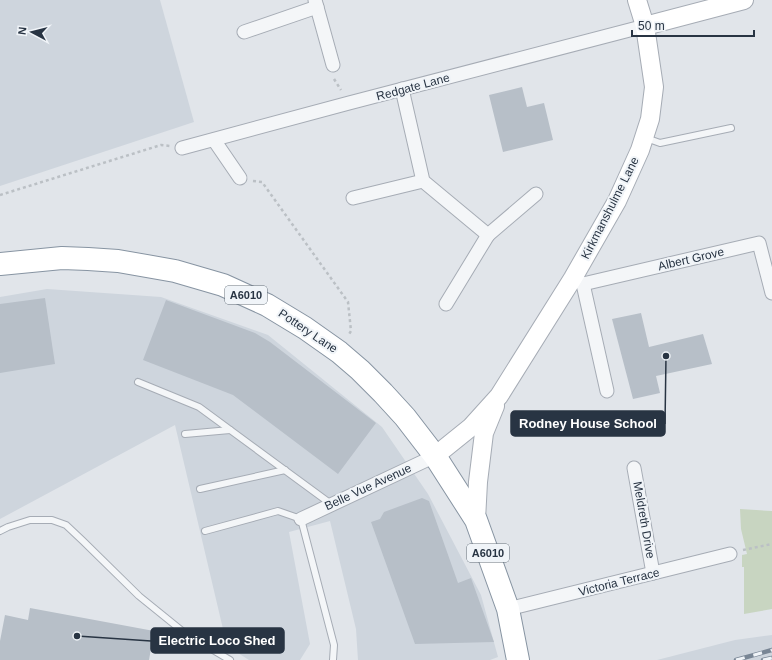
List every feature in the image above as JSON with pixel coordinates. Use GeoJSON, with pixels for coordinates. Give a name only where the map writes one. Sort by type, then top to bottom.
{"type":"FeatureCollection","features":[{"type":"Feature","properties":{"kind":"highway","name":"Pottery Lane"},"geometry":{"type":"LineString","coordinates":[[0,264],[62,258],[118,260],[175,271],[223,286],[267,305],[305,328],[339,352],[360,370],[384,393],[405,417],[435,456]]}},
{"type":"Feature","properties":{"kind":"highway","name":"Kirkmanshulme Lane"},"geometry":{"type":"LineString","coordinates":[[435,456],[476,520],[508,609],[518,660]]}},
{"type":"Feature","properties":{"kind":"street","name":"Kirkmanshulme Lane"},"geometry":{"type":"LineString","coordinates":[[435,456],[471,427],[499,396],[578,281],[640,150],[650,119],[654,87],[645,26],[637,0]]}},
{"type":"Feature","properties":{"kind":"street"},"geometry":{"type":"LineString","coordinates":[[645,26],[744,0]]}},
{"type":"Feature","properties":{"kind":"street"},"geometry":{"type":"LineString","coordinates":[[244,32],[316,4],[333,65]]}},
{"type":"Feature","properties":{"kind":"street","name":"Redgate Lane"},"geometry":{"type":"LineString","coordinates":[[182,148],[645,26]]}},
{"type":"Feature","properties":{"kind":"street"},"geometry":{"type":"LineString","coordinates":[[402,89],[423,181],[488,235]]}},
{"type":"Feature","properties":{"kind":"street"},"geometry":{"type":"LineString","coordinates":[[214,140],[240,178]]}},
{"type":"Feature","properties":{"kind":"street"},"geometry":{"type":"LineString","coordinates":[[353,198],[423,181]]}},
{"type":"Feature","properties":{"kind":"street"},"geometry":{"type":"LineString","coordinates":[[446,304],[488,235],[536,194]]}},
{"type":"Feature","properties":{"kind":"street","name":"Albert Grove"},"geometry":{"type":"LineString","coordinates":[[578,281],[759,243],[772,293]]}},
{"type":"Feature","properties":{"kind":"street"},"geometry":{"type":"LineString","coordinates":[[578,281],[607,391]]}},
{"type":"Feature","properties":{"kind":"street","name":"Kirkmanshulme Lane"},"geometry":{"type":"LineString","coordinates":[[476,520],[478,482],[484,433],[499,396]]}},
{"type":"Feature","properties":{"kind":"street","name":"Belle Vue Avenue"},"geometry":{"type":"LineString","coordinates":[[302,518],[435,456]]}},
{"type":"Feature","properties":{"kind":"street","name":"Meldreth Drive"},"geometry":{"type":"LineString","coordinates":[[634,468],[653,573]]}},
{"type":"Feature","properties":{"kind":"street","name":"Victoria Terrace"},"geometry":{"type":"LineString","coordinates":[[508,609],[730,554]]}},
{"type":"Feature","properties":{"kind":"lane"},"geometry":{"type":"LineString","coordinates":[[644,137],[660,143],[731,128]]}},
{"type":"Feature","properties":{"kind":"lane"},"geometry":{"type":"LineString","coordinates":[[138,382],[199,407],[331,504]]}},
{"type":"Feature","properties":{"kind":"lane"},"geometry":{"type":"LineString","coordinates":[[185,434],[230,430]]}},
{"type":"Feature","properties":{"kind":"lane"},"geometry":{"type":"LineString","coordinates":[[200,489],[284,470]]}},
{"type":"Feature","properties":{"kind":"lane"},"geometry":{"type":"LineString","coordinates":[[205,531],[278,511],[302,518],[334,644],[333,660]]}},
{"type":"Feature","properties":{"kind":"lane"},"geometry":{"type":"LineString","coordinates":[[0,531],[30,520],[52,520],[66,526],[139,596],[186,634],[230,660]]}},
{"type":"Feature","properties":{"kind":"path"},"geometry":{"type":"LineString","coordinates":[[333,65],[334,80],[349,103]]}},
{"type":"Feature","properties":{"kind":"path"},"geometry":{"type":"LineString","coordinates":[[0,195],[161,145],[182,148]]}},
{"type":"Feature","properties":{"kind":"path"},"geometry":{"type":"LineString","coordinates":[[240,178],[262,182],[348,302],[351,331],[339,352]]}},
{"type":"Feature","properties":{"kind":"path"},"geometry":{"type":"LineString","coordinates":[[730,554],[772,544]]}},
{"type":"Feature","properties":{"kind":"shaded area"},"geometry":{"type":"Polygon","coordinates":[[[0,0],[160,0],[194,122],[0,186],[0,0]]]}},
{"type":"Feature","properties":{"kind":"shaded area"},"geometry":{"type":"Polygon","coordinates":[[[47,289],[161,297],[268,335],[382,427],[428,494],[481,595],[498,657],[490,660],[358,660],[356,629],[330,521],[289,532],[310,644],[300,660],[249,660],[227,646],[175,425],[0,519],[0,297],[47,289]]]}},
{"type":"Feature","properties":{"kind":"shaded area"},"geometry":{"type":"Polygon","coordinates":[[[772,635],[772,660],[657,660],[735,640],[772,635]]]}},
{"type":"Feature","properties":{"kind":"green space"},"geometry":{"type":"Polygon","coordinates":[[[740,509],[772,511],[772,609],[744,614],[744,567],[742,567],[742,555],[747,554],[741,529],[740,509]]]}},
{"type":"Feature","properties":{"kind":"building"},"geometry":{"type":"Polygon","coordinates":[[[522,87],[527,107],[544,103],[553,140],[503,152],[489,95],[522,87]]]}},
{"type":"Feature","properties":{"kind":"building"},"geometry":{"type":"Polygon","coordinates":[[[45,298],[55,364],[0,373],[0,304],[45,298]]]}},
{"type":"Feature","properties":{"kind":"building"},"geometry":{"type":"Polygon","coordinates":[[[166,300],[255,333],[270,342],[376,423],[338,474],[233,395],[143,360],[166,300]]]}},
{"type":"Feature","properties":{"kind":"building"},"geometry":{"type":"Polygon","coordinates":[[[641,313],[649,347],[703,334],[712,364],[656,376],[660,393],[633,399],[612,319],[641,313]]]}},
{"type":"Feature","properties":{"kind":"building"},"geometry":{"type":"Polygon","coordinates":[[[422,498],[429,501],[458,583],[471,578],[494,642],[415,644],[371,522],[380,519],[384,512],[422,498]]]}},
{"type":"Feature","properties":{"kind":"building"},"geometry":{"type":"Polygon","coordinates":[[[30,608],[154,631],[149,660],[0,660],[0,641],[5,615],[28,620],[30,608]]]}},
{"type":"Feature","properties":{"kind":"railway"},"geometry":{"type":"LineString","coordinates":[[736,660],[772,650]]}},
{"type":"Feature","properties":{"kind":"railway"},"geometry":{"type":"LineString","coordinates":[[763,660],[772,658]]}},
{"type":"Feature","properties":{"kind":"place","name":"Rodney House School"},"geometry":{"type":"Point","coordinates":[666,356]}},
{"type":"Feature","properties":{"kind":"place","name":"Electric Loco Shed"},"geometry":{"type":"Point","coordinates":[77,636]}}]}
